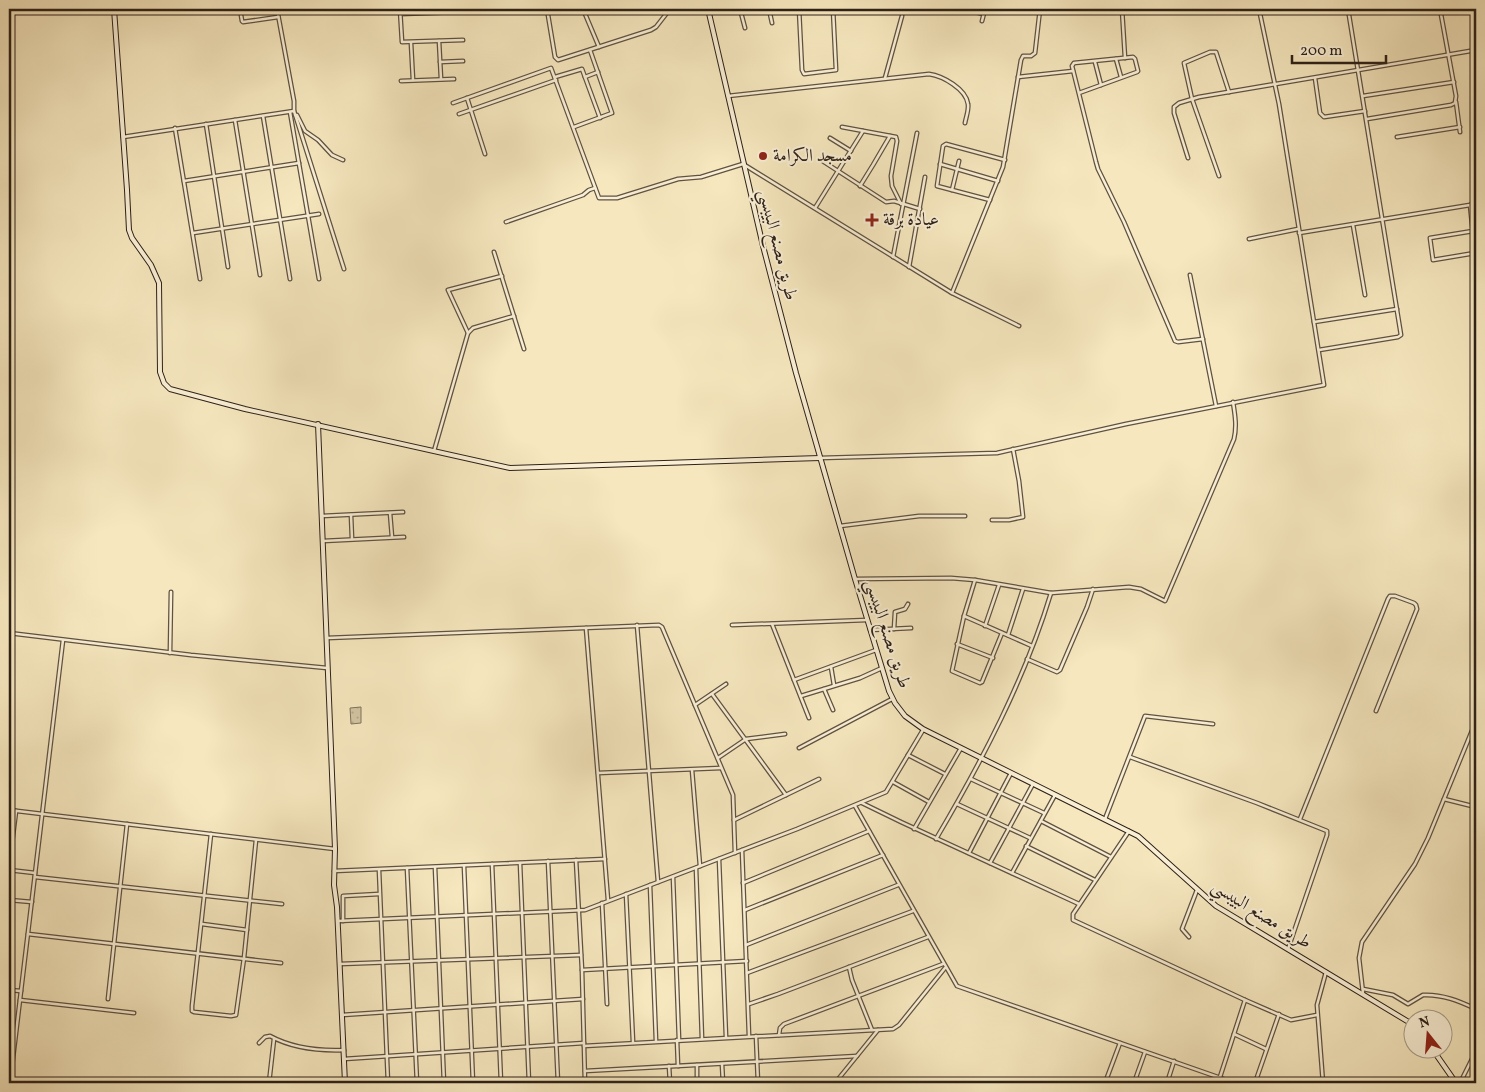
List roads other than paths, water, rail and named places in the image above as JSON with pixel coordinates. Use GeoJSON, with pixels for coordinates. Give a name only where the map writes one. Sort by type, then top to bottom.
{"type":"FeatureCollection","features":[{"type":"Feature","properties":{"kind":"street"},"geometry":{"type":"LineString","coordinates":[[114,9],[130,234],[151,265],[159,286],[160,372],[164,383],[173,390],[245,409],[516,469],[993,453],[1324,384],[1275,85],[1260,9]]}},
{"type":"Feature","properties":{"kind":"street"},"geometry":{"type":"LineString","coordinates":[[240,9],[243,22],[278,17]]}},
{"type":"Feature","properties":{"kind":"street"},"geometry":{"type":"LineString","coordinates":[[277,9],[294,101],[293,113],[299,163],[319,279]]}},
{"type":"Feature","properties":{"kind":"street"},"geometry":{"type":"LineString","coordinates":[[400,9],[401,40],[405,42],[463,40]]}},
{"type":"Feature","properties":{"kind":"street"},"geometry":{"type":"LineString","coordinates":[[547,9],[556,59],[651,30],[656,27],[670,9]]}},
{"type":"Feature","properties":{"kind":"street"},"geometry":{"type":"LineString","coordinates":[[583,9],[598,47]]}},
{"type":"Feature","properties":{"kind":"street","name":"طريق مصنع البيبسي"},"geometry":{"type":"LineString","coordinates":[[708,9],[772,282],[820,458],[892,699],[905,716],[924,729],[1129,831],[1148,843],[1197,890],[1222,910],[1326,972],[1363,991],[1402,1017]]}},
{"type":"Feature","properties":{"kind":"street"},"geometry":{"type":"LineString","coordinates":[[740,9],[745,28]]}},
{"type":"Feature","properties":{"kind":"street"},"geometry":{"type":"LineString","coordinates":[[769,9],[772,23]]}},
{"type":"Feature","properties":{"kind":"street"},"geometry":{"type":"LineString","coordinates":[[799,9],[802,70],[804,74],[836,70],[833,9]]}},
{"type":"Feature","properties":{"kind":"street"},"geometry":{"type":"LineString","coordinates":[[961,9],[984,14]]}},
{"type":"Feature","properties":{"kind":"street"},"geometry":{"type":"LineString","coordinates":[[982,21],[985,9]]}},
{"type":"Feature","properties":{"kind":"street"},"geometry":{"type":"LineString","coordinates":[[952,293],[1005,160],[1022,58],[1035,53],[1040,9]]}},
{"type":"Feature","properties":{"kind":"street"},"geometry":{"type":"LineString","coordinates":[[1122,9],[1125,58]]}},
{"type":"Feature","properties":{"kind":"street"},"geometry":{"type":"LineString","coordinates":[[1319,350],[1400,336],[1401,332],[1348,9]]}},
{"type":"Feature","properties":{"kind":"street"},"geometry":{"type":"LineString","coordinates":[[1440,9],[1454,82],[1460,132]]}},
{"type":"Feature","properties":{"kind":"street"},"geometry":{"type":"LineString","coordinates":[[400,14],[457,12]]}},
{"type":"Feature","properties":{"kind":"street"},"geometry":{"type":"LineString","coordinates":[[885,78],[902,16]]}},
{"type":"Feature","properties":{"kind":"street"},"geometry":{"type":"LineString","coordinates":[[439,41],[441,79]]}},
{"type":"Feature","properties":{"kind":"street"},"geometry":{"type":"LineString","coordinates":[[411,43],[413,80]]}},
{"type":"Feature","properties":{"kind":"street"},"geometry":{"type":"LineString","coordinates":[[574,127],[611,114],[612,111],[590,50]]}},
{"type":"Feature","properties":{"kind":"street"},"geometry":{"type":"LineString","coordinates":[[1188,158],[1174,110],[1176,105],[1192,99],[1476,50]]}},
{"type":"Feature","properties":{"kind":"street"},"geometry":{"type":"LineString","coordinates":[[1219,176],[1192,99],[1184,63],[1214,51],[1229,92]]}},
{"type":"Feature","properties":{"kind":"street"},"geometry":{"type":"LineString","coordinates":[[1078,93],[1138,71],[1135,59],[1125,58],[1074,64],[1072,66],[1078,93],[1098,169],[1124,222],[1175,340],[1178,342],[1203,339]]}},
{"type":"Feature","properties":{"kind":"street"},"geometry":{"type":"LineString","coordinates":[[1116,60],[1121,78]]}},
{"type":"Feature","properties":{"kind":"street"},"geometry":{"type":"LineString","coordinates":[[440,62],[463,61]]}},
{"type":"Feature","properties":{"kind":"street"},"geometry":{"type":"LineString","coordinates":[[1096,62],[1102,85]]}},
{"type":"Feature","properties":{"kind":"street"},"geometry":{"type":"LineString","coordinates":[[453,103],[549,68],[552,69],[599,198],[617,198],[678,180],[701,177],[743,164],[952,293],[1019,326]]}},
{"type":"Feature","properties":{"kind":"street"},"geometry":{"type":"LineString","coordinates":[[460,114],[580,69],[583,70],[600,118]]}},
{"type":"Feature","properties":{"kind":"street"},"geometry":{"type":"LineString","coordinates":[[1018,77],[1073,71]]}},
{"type":"Feature","properties":{"kind":"street"},"geometry":{"type":"LineString","coordinates":[[585,76],[598,72]]}},
{"type":"Feature","properties":{"kind":"street"},"geometry":{"type":"LineString","coordinates":[[727,96],[925,74],[942,78],[959,90],[966,98],[968,107],[965,123]]}},
{"type":"Feature","properties":{"kind":"street"},"geometry":{"type":"LineString","coordinates":[[1315,78],[1322,116],[1365,111]]}},
{"type":"Feature","properties":{"kind":"street"},"geometry":{"type":"LineString","coordinates":[[401,81],[454,79]]}},
{"type":"Feature","properties":{"kind":"street"},"geometry":{"type":"LineString","coordinates":[[1363,96],[1454,82]]}},
{"type":"Feature","properties":{"kind":"street"},"geometry":{"type":"LineString","coordinates":[[467,98],[485,154]]}},
{"type":"Feature","properties":{"kind":"street"},"geometry":{"type":"LineString","coordinates":[[1367,119],[1451,105],[1456,100]]}},
{"type":"Feature","properties":{"kind":"street"},"geometry":{"type":"LineString","coordinates":[[123,138],[175,128],[293,113],[299,118],[304,129],[332,155],[343,160]]}},
{"type":"Feature","properties":{"kind":"street"},"geometry":{"type":"LineString","coordinates":[[293,113],[344,269]]}},
{"type":"Feature","properties":{"kind":"street"},"geometry":{"type":"LineString","coordinates":[[262,116],[290,279]]}},
{"type":"Feature","properties":{"kind":"street"},"geometry":{"type":"LineString","coordinates":[[235,120],[260,275]]}},
{"type":"Feature","properties":{"kind":"street"},"geometry":{"type":"LineString","coordinates":[[206,124],[228,267]]}},
{"type":"Feature","properties":{"kind":"street"},"geometry":{"type":"LineString","coordinates":[[842,127],[890,135],[897,139],[891,176],[892,186],[902,204]]}},
{"type":"Feature","properties":{"kind":"street"},"geometry":{"type":"LineString","coordinates":[[1398,137],[1460,127]]}},
{"type":"Feature","properties":{"kind":"street"},"geometry":{"type":"LineString","coordinates":[[175,128],[200,279]]}},
{"type":"Feature","properties":{"kind":"street"},"geometry":{"type":"LineString","coordinates":[[300,131],[304,129]]}},
{"type":"Feature","properties":{"kind":"street"},"geometry":{"type":"LineString","coordinates":[[815,208],[863,131]]}},
{"type":"Feature","properties":{"kind":"street"},"geometry":{"type":"LineString","coordinates":[[893,257],[917,133]]}},
{"type":"Feature","properties":{"kind":"street"},"geometry":{"type":"LineString","coordinates":[[860,186],[890,135]]}},
{"type":"Feature","properties":{"kind":"street"},"geometry":{"type":"LineString","coordinates":[[830,138],[851,151]]}},
{"type":"Feature","properties":{"kind":"street"},"geometry":{"type":"LineString","coordinates":[[990,200],[936,185],[943,146],[946,144],[1005,160]]}},
{"type":"Feature","properties":{"kind":"street"},"geometry":{"type":"LineString","coordinates":[[821,160],[886,202],[894,201],[920,209]]}},
{"type":"Feature","properties":{"kind":"street"},"geometry":{"type":"LineString","coordinates":[[952,190],[959,160]]}},
{"type":"Feature","properties":{"kind":"street"},"geometry":{"type":"LineString","coordinates":[[184,181],[299,163]]}},
{"type":"Feature","properties":{"kind":"street"},"geometry":{"type":"LineString","coordinates":[[940,164],[998,181]]}},
{"type":"Feature","properties":{"kind":"street"},"geometry":{"type":"LineString","coordinates":[[909,267],[925,177]]}},
{"type":"Feature","properties":{"kind":"street"},"geometry":{"type":"LineString","coordinates":[[506,222],[583,195],[590,189],[595,188]]}},
{"type":"Feature","properties":{"kind":"street"},"geometry":{"type":"LineString","coordinates":[[1299,234],[1476,204]]}},
{"type":"Feature","properties":{"kind":"street"},"geometry":{"type":"LineString","coordinates":[[1470,205],[1473,231],[1475,252],[1433,260],[1430,238],[1473,231]]}},
{"type":"Feature","properties":{"kind":"street"},"geometry":{"type":"LineString","coordinates":[[193,233],[319,214]]}},
{"type":"Feature","properties":{"kind":"street"},"geometry":{"type":"LineString","coordinates":[[1352,225],[1366,295]]}},
{"type":"Feature","properties":{"kind":"street"},"geometry":{"type":"LineString","coordinates":[[1248,239],[1298,229]]}},
{"type":"Feature","properties":{"kind":"street"},"geometry":{"type":"LineString","coordinates":[[494,252],[524,349]]}},
{"type":"Feature","properties":{"kind":"street"},"geometry":{"type":"LineString","coordinates":[[1190,275],[1216,406]]}},
{"type":"Feature","properties":{"kind":"street"},"geometry":{"type":"LineString","coordinates":[[468,333],[448,290],[502,276]]}},
{"type":"Feature","properties":{"kind":"street"},"geometry":{"type":"LineString","coordinates":[[1314,322],[1397,309]]}},
{"type":"Feature","properties":{"kind":"street"},"geometry":{"type":"LineString","coordinates":[[434,451],[468,333],[473,328],[514,316]]}},
{"type":"Feature","properties":{"kind":"street"},"geometry":{"type":"LineString","coordinates":[[855,579],[951,578],[975,580],[1051,593],[1118,587],[1141,589],[1165,602],[1234,438],[1236,419],[1233,402]]}},
{"type":"Feature","properties":{"kind":"street"},"geometry":{"type":"LineString","coordinates":[[318,424],[335,848],[334,885],[340,921]]}},
{"type":"Feature","properties":{"kind":"street"},"geometry":{"type":"LineString","coordinates":[[992,520],[1022,518],[1024,515],[1013,449]]}},
{"type":"Feature","properties":{"kind":"street"},"geometry":{"type":"LineString","coordinates":[[322,516],[403,512]]}},
{"type":"Feature","properties":{"kind":"street"},"geometry":{"type":"LineString","coordinates":[[390,513],[392,537]]}},
{"type":"Feature","properties":{"kind":"street"},"geometry":{"type":"LineString","coordinates":[[351,515],[352,539]]}},
{"type":"Feature","properties":{"kind":"street"},"geometry":{"type":"LineString","coordinates":[[840,526],[919,516],[965,516]]}},
{"type":"Feature","properties":{"kind":"street"},"geometry":{"type":"LineString","coordinates":[[323,541],[404,537]]}},
{"type":"Feature","properties":{"kind":"street"},"geometry":{"type":"LineString","coordinates":[[975,580],[951,669],[953,672],[980,683],[982,682],[1002,633]]}},
{"type":"Feature","properties":{"kind":"street"},"geometry":{"type":"LineString","coordinates":[[985,626],[999,585]]}},
{"type":"Feature","properties":{"kind":"street"},"geometry":{"type":"LineString","coordinates":[[1008,635],[1023,589]]}},
{"type":"Feature","properties":{"kind":"street"},"geometry":{"type":"LineString","coordinates":[[1027,658],[1057,672],[1060,670],[1093,590]]}},
{"type":"Feature","properties":{"kind":"street"},"geometry":{"type":"LineString","coordinates":[[170,653],[171,592]]}},
{"type":"Feature","properties":{"kind":"street"},"geometry":{"type":"LineString","coordinates":[[936,838],[971,779],[1009,702],[1051,593]]}},
{"type":"Feature","properties":{"kind":"street"},"geometry":{"type":"LineString","coordinates":[[1300,819],[1388,599],[1392,595],[1414,603],[1416,609],[1376,712]]}},
{"type":"Feature","properties":{"kind":"street"},"geometry":{"type":"LineString","coordinates":[[894,629],[895,612],[906,608],[908,604]]}},
{"type":"Feature","properties":{"kind":"street"},"geometry":{"type":"LineString","coordinates":[[964,616],[1032,646]]}},
{"type":"Feature","properties":{"kind":"street"},"geometry":{"type":"LineString","coordinates":[[732,625],[867,620]]}},
{"type":"Feature","properties":{"kind":"street"},"geometry":{"type":"LineString","coordinates":[[772,624],[809,718]]}},
{"type":"Feature","properties":{"kind":"street"},"geometry":{"type":"LineString","coordinates":[[637,626],[658,882]]}},
{"type":"Feature","properties":{"kind":"street"},"geometry":{"type":"LineString","coordinates":[[326,638],[586,627],[661,626],[733,795],[735,853]]}},
{"type":"Feature","properties":{"kind":"street"},"geometry":{"type":"LineString","coordinates":[[586,627],[608,900]]}},
{"type":"Feature","properties":{"kind":"street"},"geometry":{"type":"LineString","coordinates":[[870,630],[911,628]]}},
{"type":"Feature","properties":{"kind":"street"},"geometry":{"type":"LineString","coordinates":[[9,633],[170,653],[327,668]]}},
{"type":"Feature","properties":{"kind":"street"},"geometry":{"type":"LineString","coordinates":[[10,1082],[63,640]]}},
{"type":"Feature","properties":{"kind":"street"},"geometry":{"type":"LineString","coordinates":[[957,644],[993,658]]}},
{"type":"Feature","properties":{"kind":"street"},"geometry":{"type":"LineString","coordinates":[[794,680],[876,650]]}},
{"type":"Feature","properties":{"kind":"street"},"geometry":{"type":"LineString","coordinates":[[831,667],[834,685]]}},
{"type":"Feature","properties":{"kind":"street"},"geometry":{"type":"LineString","coordinates":[[801,696],[860,678],[882,668]]}},
{"type":"Feature","properties":{"kind":"street"},"geometry":{"type":"LineString","coordinates":[[695,705],[726,684]]}},
{"type":"Feature","properties":{"kind":"street"},"geometry":{"type":"LineString","coordinates":[[824,689],[834,710]]}},
{"type":"Feature","properties":{"kind":"street"},"geometry":{"type":"LineString","coordinates":[[712,694],[786,795]]}},
{"type":"Feature","properties":{"kind":"street"},"geometry":{"type":"LineString","coordinates":[[799,748],[892,699]]}},
{"type":"Feature","properties":{"kind":"street"},"geometry":{"type":"LineString","coordinates":[[1104,819],[1145,716],[1213,724]]}},
{"type":"Feature","properties":{"kind":"street"},"geometry":{"type":"LineString","coordinates":[[1476,721],[1416,864],[1362,942],[1359,958],[1363,991],[1393,995],[1408,1004],[1423,995],[1446,996],[1476,1009]]}},
{"type":"Feature","properties":{"kind":"street"},"geometry":{"type":"LineString","coordinates":[[340,921],[578,911],[673,877],[855,806],[886,792],[924,729]]}},
{"type":"Feature","properties":{"kind":"street"},"geometry":{"type":"LineString","coordinates":[[718,758],[746,739],[785,734]]}},
{"type":"Feature","properties":{"kind":"street"},"geometry":{"type":"LineString","coordinates":[[914,829],[961,748]]}},
{"type":"Feature","properties":{"kind":"street"},"geometry":{"type":"LineString","coordinates":[[908,755],[945,774]]}},
{"type":"Feature","properties":{"kind":"street"},"geometry":{"type":"LineString","coordinates":[[1130,756],[1326,829],[1327,834],[1288,949]]}},
{"type":"Feature","properties":{"kind":"street"},"geometry":{"type":"LineString","coordinates":[[598,773],[722,768]]}},
{"type":"Feature","properties":{"kind":"street"},"geometry":{"type":"LineString","coordinates":[[692,770],[698,867],[702,1039]]}},
{"type":"Feature","properties":{"kind":"street"},"geometry":{"type":"LineString","coordinates":[[969,853],[1011,773]]}},
{"type":"Feature","properties":{"kind":"street"},"geometry":{"type":"LineString","coordinates":[[734,820],[819,779]]}},
{"type":"Feature","properties":{"kind":"street"},"geometry":{"type":"LineString","coordinates":[[971,779],[1045,814]]}},
{"type":"Feature","properties":{"kind":"street"},"geometry":{"type":"LineString","coordinates":[[893,782],[929,802]]}},
{"type":"Feature","properties":{"kind":"street"},"geometry":{"type":"LineString","coordinates":[[990,864],[1033,784]]}},
{"type":"Feature","properties":{"kind":"street"},"geometry":{"type":"LineString","coordinates":[[1012,873],[1055,795]]}},
{"type":"Feature","properties":{"kind":"street"},"geometry":{"type":"LineString","coordinates":[[1444,798],[1476,807]]}},
{"type":"Feature","properties":{"kind":"street"},"geometry":{"type":"LineString","coordinates":[[862,803],[914,829],[1079,904]]}},
{"type":"Feature","properties":{"kind":"street"},"geometry":{"type":"LineString","coordinates":[[957,804],[1030,838]]}},
{"type":"Feature","properties":{"kind":"street"},"geometry":{"type":"LineString","coordinates":[[855,806],[954,985],[1235,1083]]}},
{"type":"Feature","properties":{"kind":"street"},"geometry":{"type":"LineString","coordinates":[[9,810],[335,848]]}},
{"type":"Feature","properties":{"kind":"street"},"geometry":{"type":"LineString","coordinates":[[16,811],[9,869],[35,875],[282,904]]}},
{"type":"Feature","properties":{"kind":"street"},"geometry":{"type":"LineString","coordinates":[[1041,821],[1111,857]]}},
{"type":"Feature","properties":{"kind":"street"},"geometry":{"type":"LineString","coordinates":[[108,999],[127,824]]}},
{"type":"Feature","properties":{"kind":"street"},"geometry":{"type":"LineString","coordinates":[[744,883],[869,831]]}},
{"type":"Feature","properties":{"kind":"street"},"geometry":{"type":"LineString","coordinates":[[1129,831],[1073,914],[1072,917],[1076,921],[1292,1020],[1317,1014]]}},
{"type":"Feature","properties":{"kind":"street"},"geometry":{"type":"LineString","coordinates":[[211,834],[192,1011],[222,1015],[236,1015],[256,840]]}},
{"type":"Feature","properties":{"kind":"street"},"geometry":{"type":"LineString","coordinates":[[1026,846],[1096,880]]}},
{"type":"Feature","properties":{"kind":"street"},"geometry":{"type":"LineString","coordinates":[[742,850],[749,1037]]}},
{"type":"Feature","properties":{"kind":"street"},"geometry":{"type":"LineString","coordinates":[[745,910],[883,855]]}},
{"type":"Feature","properties":{"kind":"street"},"geometry":{"type":"LineString","coordinates":[[334,871],[605,859]]}},
{"type":"Feature","properties":{"kind":"street"},"geometry":{"type":"LineString","coordinates":[[719,859],[726,1038]]}},
{"type":"Feature","properties":{"kind":"street"},"geometry":{"type":"LineString","coordinates":[[576,860],[582,970],[585,1083]]}},
{"type":"Feature","properties":{"kind":"street"},"geometry":{"type":"LineString","coordinates":[[548,862],[558,1083]]}},
{"type":"Feature","properties":{"kind":"street"},"geometry":{"type":"LineString","coordinates":[[520,863],[529,1083]]}},
{"type":"Feature","properties":{"kind":"street"},"geometry":{"type":"LineString","coordinates":[[492,864],[501,1083]]}},
{"type":"Feature","properties":{"kind":"street"},"geometry":{"type":"LineString","coordinates":[[464,866],[473,1083]]}},
{"type":"Feature","properties":{"kind":"street"},"geometry":{"type":"LineString","coordinates":[[435,867],[444,1083]]}},
{"type":"Feature","properties":{"kind":"street"},"geometry":{"type":"LineString","coordinates":[[407,868],[417,1083]]}},
{"type":"Feature","properties":{"kind":"street"},"geometry":{"type":"LineString","coordinates":[[379,870],[388,1083]]}},
{"type":"Feature","properties":{"kind":"street"},"geometry":{"type":"LineString","coordinates":[[673,877],[678,1066]]}},
{"type":"Feature","properties":{"kind":"street"},"geometry":{"type":"LineString","coordinates":[[650,885],[656,1041]]}},
{"type":"Feature","properties":{"kind":"street"},"geometry":{"type":"LineString","coordinates":[[746,945],[899,885]]}},
{"type":"Feature","properties":{"kind":"street"},"geometry":{"type":"LineString","coordinates":[[1190,937],[1182,929],[1197,890]]}},
{"type":"Feature","properties":{"kind":"street"},"geometry":{"type":"LineString","coordinates":[[345,1083],[340,964],[340,921],[343,896],[380,894]]}},
{"type":"Feature","properties":{"kind":"street"},"geometry":{"type":"LineString","coordinates":[[626,894],[633,1043]]}},
{"type":"Feature","properties":{"kind":"street"},"geometry":{"type":"LineString","coordinates":[[9,900],[32,902]]}},
{"type":"Feature","properties":{"kind":"street"},"geometry":{"type":"LineString","coordinates":[[602,903],[608,1004]]}},
{"type":"Feature","properties":{"kind":"street"},"geometry":{"type":"LineString","coordinates":[[747,973],[913,911]]}},
{"type":"Feature","properties":{"kind":"street"},"geometry":{"type":"LineString","coordinates":[[202,924],[247,930]]}},
{"type":"Feature","properties":{"kind":"street"},"geometry":{"type":"LineString","coordinates":[[28,934],[281,963]]}},
{"type":"Feature","properties":{"kind":"street"},"geometry":{"type":"LineString","coordinates":[[749,1004],[928,937]]}},
{"type":"Feature","properties":{"kind":"street"},"geometry":{"type":"LineString","coordinates":[[340,964],[581,955]]}},
{"type":"Feature","properties":{"kind":"street"},"geometry":{"type":"LineString","coordinates":[[582,970],[747,961]]}},
{"type":"Feature","properties":{"kind":"street"},"geometry":{"type":"LineString","coordinates":[[779,1035],[780,1028],[784,1024],[943,964]]}},
{"type":"Feature","properties":{"kind":"street"},"geometry":{"type":"LineString","coordinates":[[850,966],[851,977],[872,1030]]}},
{"type":"Feature","properties":{"kind":"street"},"geometry":{"type":"LineString","coordinates":[[344,1059],[556,1045],[890,1030],[898,1027],[945,968]]}},
{"type":"Feature","properties":{"kind":"street"},"geometry":{"type":"LineString","coordinates":[[1323,1083],[1317,1005],[1326,972]]}},
{"type":"Feature","properties":{"kind":"street"},"geometry":{"type":"LineString","coordinates":[[9,990],[21,991]]}},
{"type":"Feature","properties":{"kind":"street"},"geometry":{"type":"LineString","coordinates":[[342,1015],[583,999]]}},
{"type":"Feature","properties":{"kind":"street"},"geometry":{"type":"LineString","coordinates":[[20,1000],[134,1013]]}},
{"type":"Feature","properties":{"kind":"street"},"geometry":{"type":"LineString","coordinates":[[1220,1077],[1245,1000]]}},
{"type":"Feature","properties":{"kind":"street"},"geometry":{"type":"LineString","coordinates":[[1255,1083],[1279,1014]]}},
{"type":"Feature","properties":{"kind":"street"},"geometry":{"type":"LineString","coordinates":[[835,1083],[878,1030]]}},
{"type":"Feature","properties":{"kind":"street"},"geometry":{"type":"LineString","coordinates":[[1234,1034],[1267,1050]]}},
{"type":"Feature","properties":{"kind":"street"},"geometry":{"type":"LineString","coordinates":[[259,1044],[265,1037],[270,1036],[274,1039],[311,1050],[344,1050]]}},
{"type":"Feature","properties":{"kind":"street"},"geometry":{"type":"LineString","coordinates":[[756,1036],[758,1083]]}},
{"type":"Feature","properties":{"kind":"street"},"geometry":{"type":"LineString","coordinates":[[269,1083],[274,1039]]}},
{"type":"Feature","properties":{"kind":"street"},"geometry":{"type":"LineString","coordinates":[[1105,1083],[1120,1043]]}},
{"type":"Feature","properties":{"kind":"street"},"geometry":{"type":"LineString","coordinates":[[1134,1083],[1146,1051]]}},
{"type":"Feature","properties":{"kind":"street"},"geometry":{"type":"LineString","coordinates":[[1460,1083],[1476,1051]]}},
{"type":"Feature","properties":{"kind":"street"},"geometry":{"type":"LineString","coordinates":[[585,1071],[856,1056]]}},
{"type":"Feature","properties":{"kind":"street"},"geometry":{"type":"LineString","coordinates":[[1440,1060],[1456,1083]]}},
{"type":"Feature","properties":{"kind":"street"},"geometry":{"type":"LineString","coordinates":[[1167,1083],[1174,1061]]}},
{"type":"Feature","properties":{"kind":"street"},"geometry":{"type":"LineString","coordinates":[[722,1064],[723,1083]]}},
{"type":"Feature","properties":{"kind":"street"},"geometry":{"type":"LineString","coordinates":[[696,1065],[697,1083]]}},
{"type":"Feature","properties":{"kind":"street"},"geometry":{"type":"LineString","coordinates":[[669,1066],[670,1083]]}},
{"type":"Feature","properties":{"kind":"place","name":"مسجد الكرامة"},"geometry":{"type":"Point","coordinates":[763,156]}},
{"type":"Feature","properties":{"kind":"place","name":"عيادة برقة"},"geometry":{"type":"Point","coordinates":[872,220]}}]}
